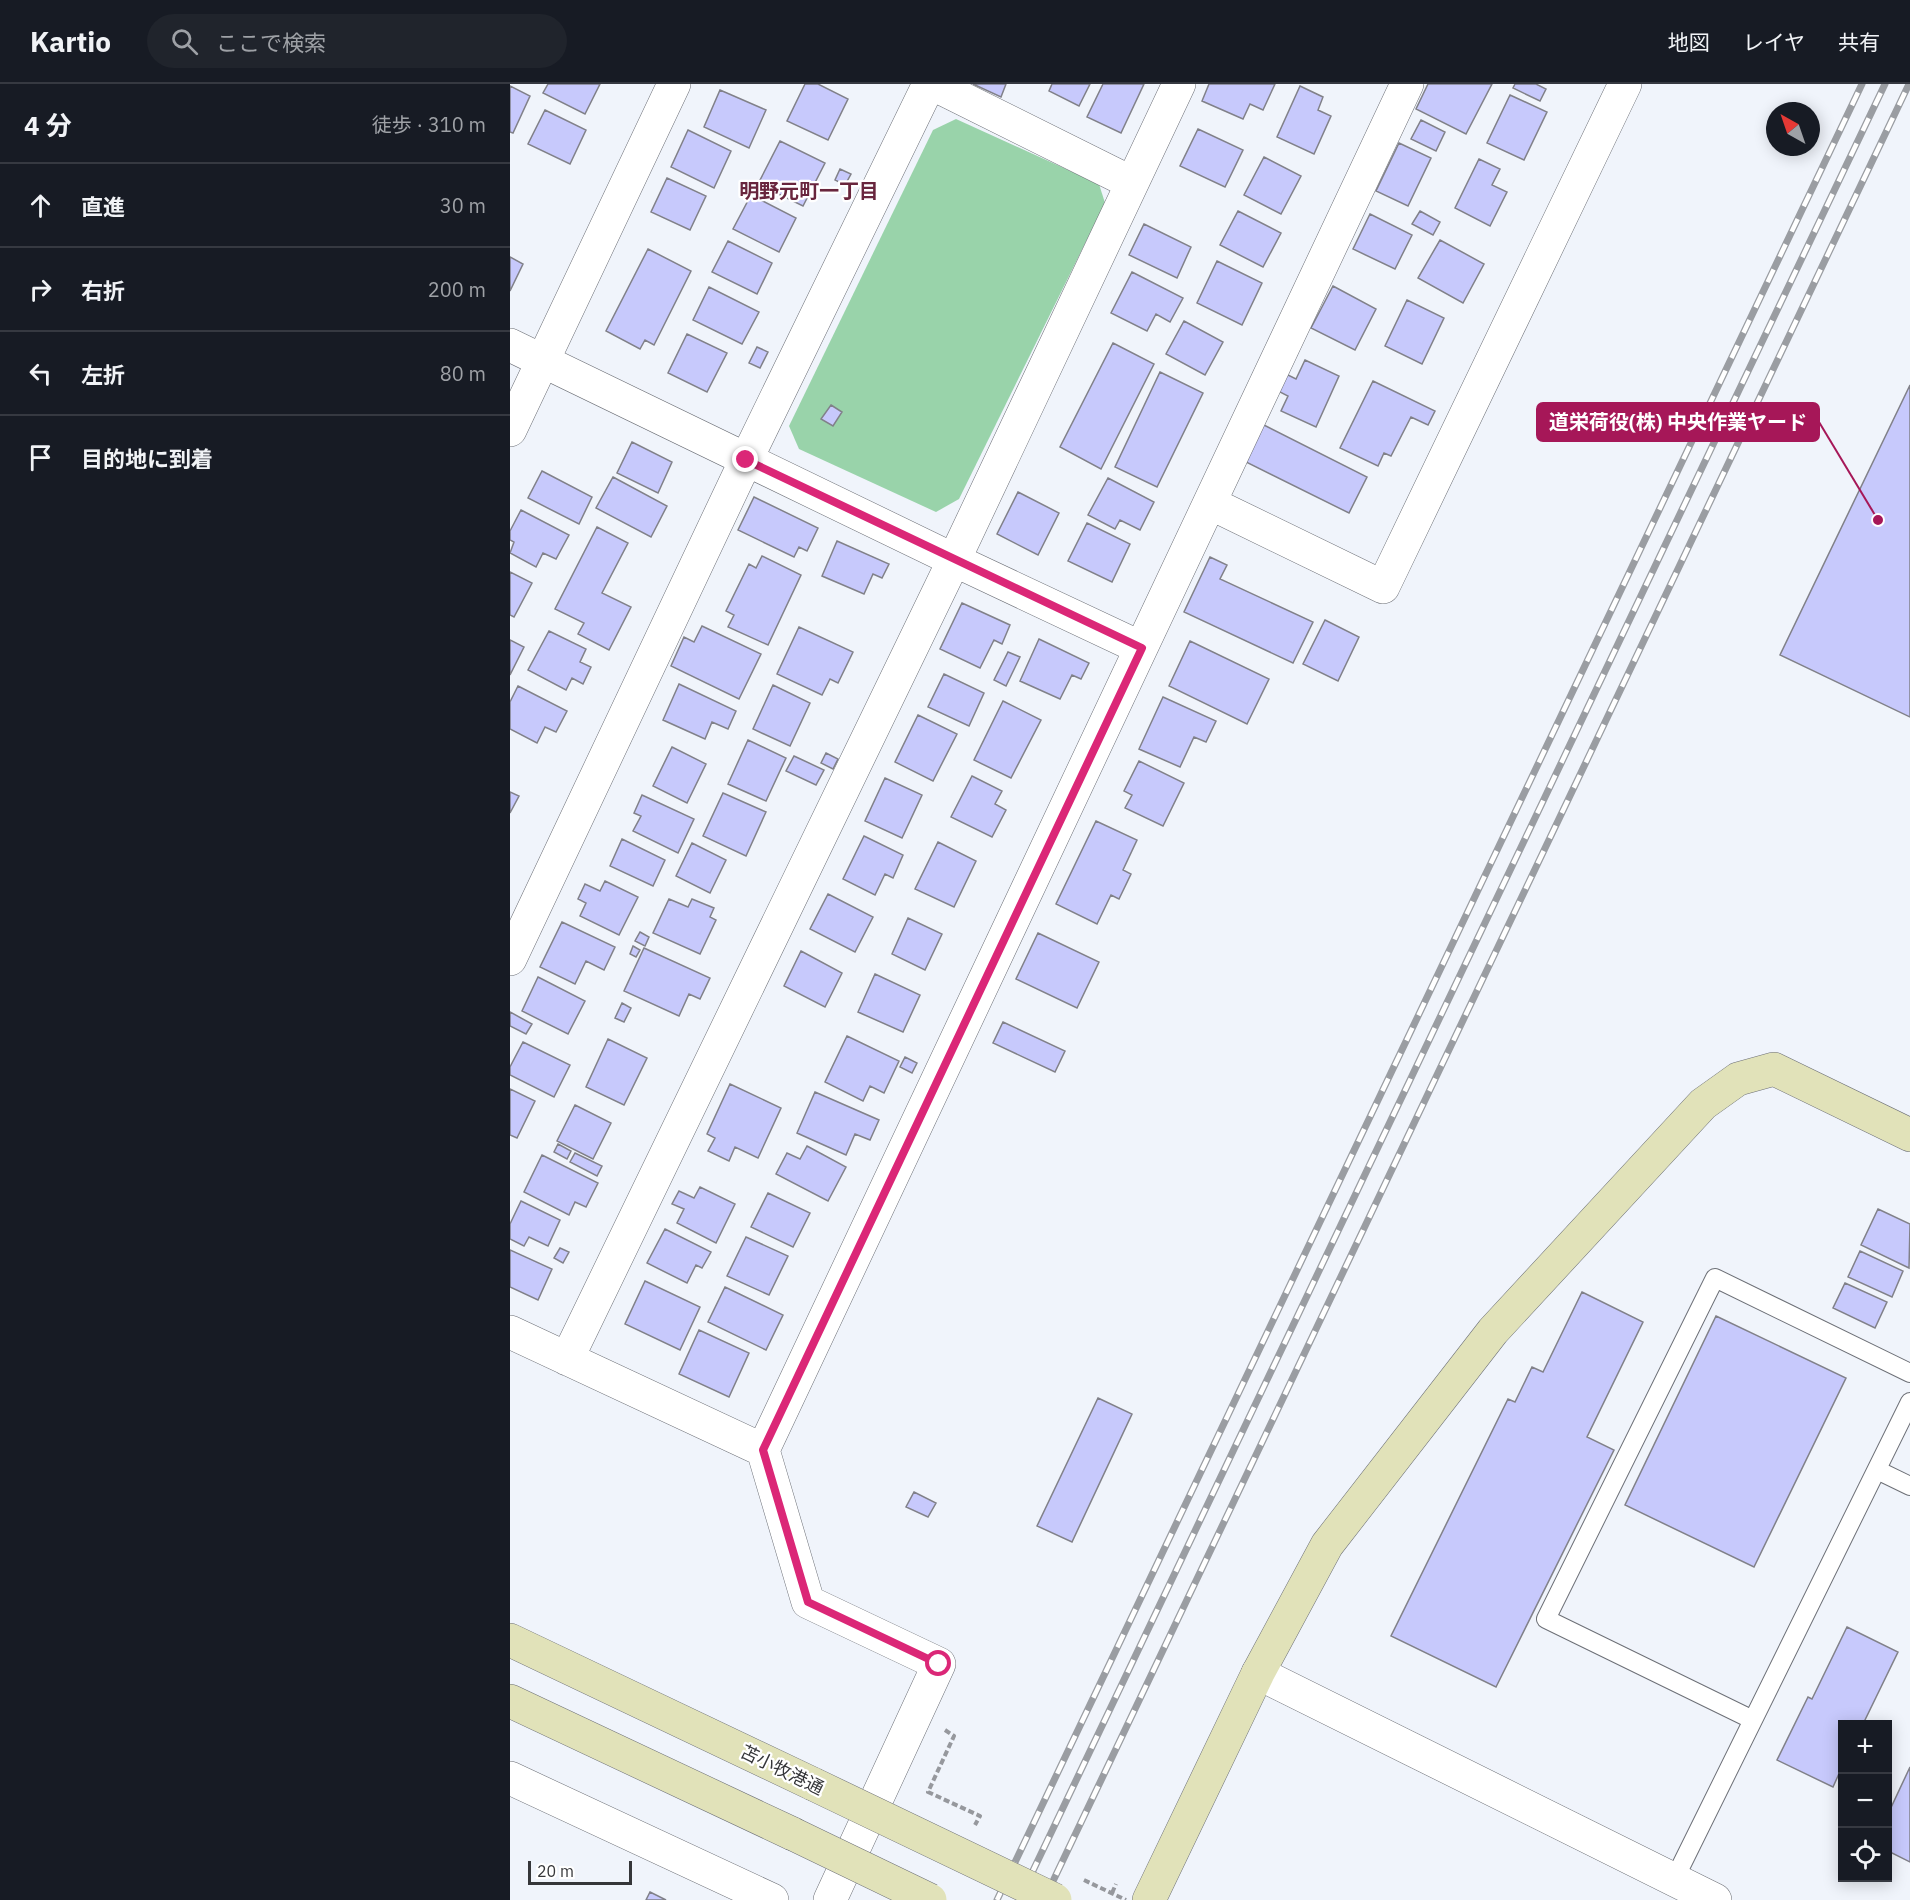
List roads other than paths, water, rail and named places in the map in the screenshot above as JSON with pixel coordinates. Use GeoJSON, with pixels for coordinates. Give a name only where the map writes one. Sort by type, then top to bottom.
{"type":"FeatureCollection","features":[{"type":"Feature","properties":{"kind":"street"},"geometry":{"type":"LineString","coordinates":[[510,430],[674,84]]}},
{"type":"Feature","properties":{"kind":"street"},"geometry":{"type":"LineString","coordinates":[[510,959],[746,460],[931,84],[1132,183]]}},
{"type":"Feature","properties":{"kind":"street"},"geometry":{"type":"LineString","coordinates":[[567,1359],[954,560],[1179,84]]}},
{"type":"Feature","properties":{"kind":"street"},"geometry":{"type":"LineString","coordinates":[[830,1900],[939,1664],[808,1602],[763,1450],[1407,84]]}},
{"type":"Feature","properties":{"kind":"street"},"geometry":{"type":"LineString","coordinates":[[1210,503],[1383,587],[1625,84]]}},
{"type":"Feature","properties":{"kind":"street"},"geometry":{"type":"LineString","coordinates":[[510,345],[954,560],[1142,648]]}},
{"type":"Feature","properties":{"kind":"street"},"geometry":{"type":"LineString","coordinates":[[1149,1900],[1258,1673],[1327,1545],[1493,1331],[1703,1104],[1738,1079],[1774,1069],[1910,1135]]}},
{"type":"Feature","properties":{"kind":"street"},"geometry":{"type":"LineString","coordinates":[[510,1332],[763,1450]]}},
{"type":"Feature","properties":{"kind":"street","name":"苫小牧港通"},"geometry":{"type":"LineString","coordinates":[[510,1640],[1055,1900]]}},
{"type":"Feature","properties":{"kind":"street"},"geometry":{"type":"LineString","coordinates":[[1258,1673],[1715,1900]]}},
{"type":"Feature","properties":{"kind":"street"},"geometry":{"type":"LineString","coordinates":[[510,1701],[930,1900]]}},
{"type":"Feature","properties":{"kind":"street"},"geometry":{"type":"LineString","coordinates":[[510,1778],[772,1900]]}},
{"type":"Feature","properties":{"kind":"lane"},"geometry":{"type":"LineString","coordinates":[[1753,1720],[1546,1619],[1715,1278],[1910,1373]]}},
{"type":"Feature","properties":{"kind":"lane"},"geometry":{"type":"LineString","coordinates":[[1674,1880],[1910,1402]]}},
{"type":"Feature","properties":{"kind":"lane"},"geometry":{"type":"LineString","coordinates":[[1877,1470],[1910,1486]]}},
{"type":"Feature","properties":{"kind":"railway"},"geometry":{"type":"LineString","coordinates":[[997,1900],[1862,84]]}},
{"type":"Feature","properties":{"kind":"railway"},"geometry":{"type":"LineString","coordinates":[[1019,1900],[1885,84]]}},
{"type":"Feature","properties":{"kind":"railway"},"geometry":{"type":"LineString","coordinates":[[1044,1900],[1909,84]]}},
{"type":"Feature","properties":{"kind":"place","name":"道栄荷役(株) 中央作業ヤード"},"geometry":{"type":"Point","coordinates":[1878,520]}},
{"type":"Feature","properties":{"kind":"district","name":"明野元町一丁目"},"geometry":{"type":"Point","coordinates":[809,191]}}]}
